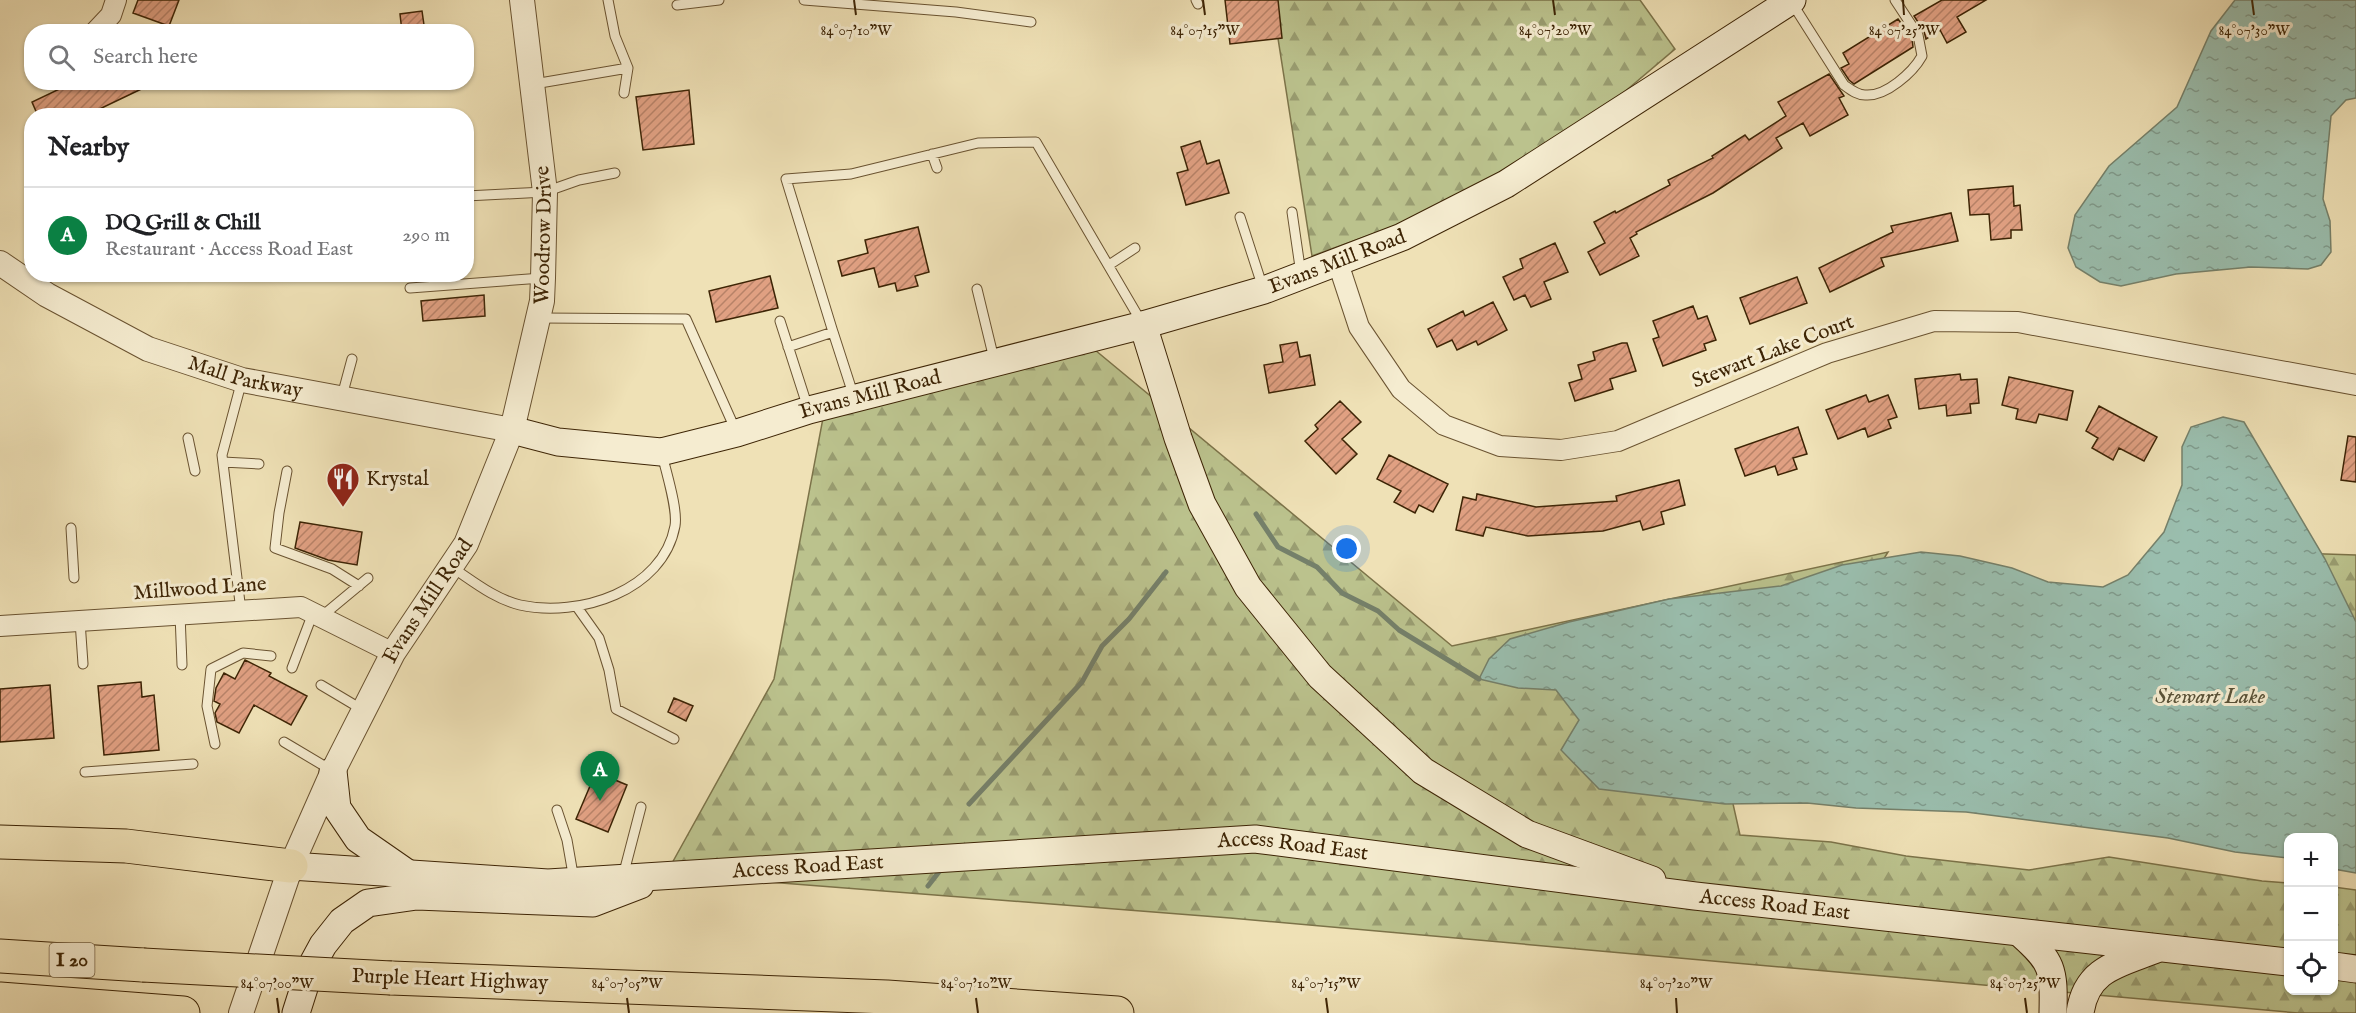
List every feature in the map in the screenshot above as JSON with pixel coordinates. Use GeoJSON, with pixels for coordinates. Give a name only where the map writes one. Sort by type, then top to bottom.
{"type":"FeatureCollection","features":[{"type":"Feature","properties":{"kind":"highway"},"geometry":{"type":"LineString","coordinates":[[0,842],[126,846],[291,866]]}},
{"type":"Feature","properties":{"kind":"highway","name":"Purple Heart Highway"},"geometry":{"type":"LineString","coordinates":[[0,956],[391,978],[887,997],[1117,1013]]}},
{"type":"Feature","properties":{"kind":"highway","name":"I 20"},"geometry":{"type":"LineString","coordinates":[[0,999],[183,1013]]}},
{"type":"Feature","properties":{"kind":"main road","name":"Evans Mill Road"},"geometry":{"type":"LineString","coordinates":[[512,430],[558,442],[661,452],[737,433],[854,398],[1143,325],[1264,290],[1402,237],[1506,184],[1791,1]]}},
{"type":"Feature","properties":{"kind":"main road"},"geometry":{"type":"LineString","coordinates":[[1143,325],[1178,438],[1202,504],[1248,587],[1320,676],[1423,771],[1527,834],[1695,896]]}},
{"type":"Feature","properties":{"kind":"main road"},"geometry":{"type":"LineString","coordinates":[[333,771],[337,808],[358,839],[408,874]]}},
{"type":"Feature","properties":{"kind":"main road","name":"Access Road East"},"geometry":{"type":"LineString","coordinates":[[291,866],[548,883],[1255,839],[1695,896],[2284,962]]}},
{"type":"Feature","properties":{"kind":"main road"},"geometry":{"type":"LineString","coordinates":[[296,1013],[310,969],[323,945],[342,921],[368,903],[417,896],[593,903],[663,875]]}},
{"type":"Feature","properties":{"kind":"main road"},"geometry":{"type":"LineString","coordinates":[[2020,933],[2041,952],[2050,968],[2054,985],[2053,1013]]}},
{"type":"Feature","properties":{"kind":"main road"},"geometry":{"type":"LineString","coordinates":[[2080,1013],[2082,997],[2089,983],[2111,967],[2158,949]]}},
{"type":"Feature","properties":{"kind":"main road"},"geometry":{"type":"LineString","coordinates":[[2338,967],[2356,969]]}},
{"type":"Feature","properties":{"kind":"street"},"geometry":{"type":"LineString","coordinates":[[103,24],[111,15],[116,0]]}},
{"type":"Feature","properties":{"kind":"street","name":"Woodrow Drive"},"geometry":{"type":"LineString","coordinates":[[512,430],[542,301],[545,192],[522,0]]}},
{"type":"Feature","properties":{"kind":"street","name":"Mall Parkway"},"geometry":{"type":"LineString","coordinates":[[0,263],[24,279]]}},
{"type":"Feature","properties":{"kind":"street","name":"Stewart Lake Court"},"geometry":{"type":"LineString","coordinates":[[1338,263],[1359,327],[1401,389],[1444,425],[1500,446],[1561,450],[1618,441],[1827,353],[1934,321],[2018,322],[2356,385]]}},
{"type":"Feature","properties":{"kind":"street","name":"Mall Parkway"},"geometry":{"type":"LineString","coordinates":[[28,282],[47,295],[148,349],[242,380],[512,430]]}},
{"type":"Feature","properties":{"kind":"street","name":"Evans Mill Road"},"geometry":{"type":"LineString","coordinates":[[241,1013],[291,866],[333,771],[393,653],[466,543],[512,430]]}},
{"type":"Feature","properties":{"kind":"street","name":"Millwood Lane"},"geometry":{"type":"LineString","coordinates":[[0,626],[301,607],[393,653]]}},
{"type":"Feature","properties":{"kind":"lane"},"geometry":{"type":"LineString","coordinates":[[608,0],[615,36],[628,68],[624,93]]}},
{"type":"Feature","properties":{"kind":"lane"},"geometry":{"type":"LineString","coordinates":[[677,5],[718,0]]}},
{"type":"Feature","properties":{"kind":"lane"},"geometry":{"type":"LineString","coordinates":[[804,0],[956,12],[1031,22]]}},
{"type":"Feature","properties":{"kind":"lane"},"geometry":{"type":"LineString","coordinates":[[1791,1],[1844,85],[1855,93],[1866,96],[1887,89],[1916,65],[1922,56],[1918,35],[1895,0]]}},
{"type":"Feature","properties":{"kind":"lane"},"geometry":{"type":"LineString","coordinates":[[532,84],[628,68]]}},
{"type":"Feature","properties":{"kind":"lane"},"geometry":{"type":"LineString","coordinates":[[854,398],[786,179],[851,174],[978,143],[1036,142],[1143,325]]}},
{"type":"Feature","properties":{"kind":"lane"},"geometry":{"type":"LineString","coordinates":[[932,154],[937,168]]}},
{"type":"Feature","properties":{"kind":"lane"},"geometry":{"type":"LineString","coordinates":[[474,196],[545,192],[579,180],[615,173]]}},
{"type":"Feature","properties":{"kind":"lane"},"geometry":{"type":"LineString","coordinates":[[1292,212],[1302,276]]}},
{"type":"Feature","properties":{"kind":"lane"},"geometry":{"type":"LineString","coordinates":[[1240,217],[1264,290]]}},
{"type":"Feature","properties":{"kind":"lane"},"geometry":{"type":"LineString","coordinates":[[1109,265],[1135,248]]}},
{"type":"Feature","properties":{"kind":"lane"},"geometry":{"type":"LineString","coordinates":[[410,288],[543,278]]}},
{"type":"Feature","properties":{"kind":"lane"},"geometry":{"type":"LineString","coordinates":[[977,289],[994,362]]}},
{"type":"Feature","properties":{"kind":"lane"},"geometry":{"type":"LineString","coordinates":[[538,318],[686,319],[737,433]]}},
{"type":"Feature","properties":{"kind":"lane"},"geometry":{"type":"LineString","coordinates":[[780,321],[809,410]]}},
{"type":"Feature","properties":{"kind":"lane"},"geometry":{"type":"LineString","coordinates":[[788,346],[833,332]]}},
{"type":"Feature","properties":{"kind":"lane"},"geometry":{"type":"LineString","coordinates":[[342,399],[352,358]]}},
{"type":"Feature","properties":{"kind":"lane"},"geometry":{"type":"LineString","coordinates":[[241,611],[222,455],[242,380]]}},
{"type":"Feature","properties":{"kind":"lane"},"geometry":{"type":"LineString","coordinates":[[188,438],[195,471]]}},
{"type":"Feature","properties":{"kind":"lane"},"geometry":{"type":"LineString","coordinates":[[451,567],[491,593],[519,605],[551,609],[577,607],[611,596],[647,577],[668,550],[675,524],[670,488],[661,452]]}},
{"type":"Feature","properties":{"kind":"lane"},"geometry":{"type":"LineString","coordinates":[[223,462],[259,465]]}},
{"type":"Feature","properties":{"kind":"lane"},"geometry":{"type":"LineString","coordinates":[[287,471],[275,548],[332,569],[359,586]]}},
{"type":"Feature","properties":{"kind":"lane"},"geometry":{"type":"LineString","coordinates":[[71,528],[74,578]]}},
{"type":"Feature","properties":{"kind":"lane"},"geometry":{"type":"LineString","coordinates":[[292,669],[317,615],[368,578]]}},
{"type":"Feature","properties":{"kind":"lane"},"geometry":{"type":"LineString","coordinates":[[577,607],[599,638],[609,670],[616,710],[674,738]]}},
{"type":"Feature","properties":{"kind":"lane"},"geometry":{"type":"LineString","coordinates":[[180,614],[182,665]]}},
{"type":"Feature","properties":{"kind":"lane"},"geometry":{"type":"LineString","coordinates":[[80,621],[83,663]]}},
{"type":"Feature","properties":{"kind":"lane"},"geometry":{"type":"LineString","coordinates":[[215,744],[207,706],[210,669],[243,653],[271,656]]}},
{"type":"Feature","properties":{"kind":"lane"},"geometry":{"type":"LineString","coordinates":[[321,685],[363,710]]}},
{"type":"Feature","properties":{"kind":"lane"},"geometry":{"type":"LineString","coordinates":[[284,742],[333,771]]}},
{"type":"Feature","properties":{"kind":"lane"},"geometry":{"type":"LineString","coordinates":[[85,772],[193,764]]}},
{"type":"Feature","properties":{"kind":"lane"},"geometry":{"type":"LineString","coordinates":[[622,878],[641,807]]}},
{"type":"Feature","properties":{"kind":"lane"},"geometry":{"type":"LineString","coordinates":[[557,810],[567,840],[574,881]]}},
{"type":"Feature","properties":{"kind":"green space"},"geometry":{"type":"Polygon","coordinates":[[[1272,0],[1640,0],[1675,49],[1563,144],[1439,210],[1312,256],[1272,0]]]}},
{"type":"Feature","properties":{"kind":"green space"},"geometry":{"type":"Polygon","coordinates":[[[1089,345],[1452,646],[1888,552],[1813,673],[1720,746],[1740,835],[1831,842],[1906,856],[2029,870],[2109,857],[2284,883],[2284,995],[2338,995],[2338,888],[2356,890],[2356,1013],[2298,1013],[1230,918],[666,874],[774,679],[823,418],[1089,345]]]}},
{"type":"Feature","properties":{"kind":"green space"},"geometry":{"type":"Polygon","coordinates":[[[2295,553],[2356,555],[2356,667],[2295,553]]]}},
{"type":"Feature","properties":{"kind":"water"},"geometry":{"type":"Polygon","coordinates":[[[2235,0],[2356,0],[2356,98],[2346,100],[2331,116],[2323,199],[2330,221],[2331,252],[2321,265],[2308,269],[2251,267],[2176,274],[2121,286],[2100,282],[2076,267],[2068,248],[2075,215],[2109,166],[2177,107],[2211,31],[2235,0]]]}},
{"type":"Feature","properties":{"kind":"water","name":"Stewart Lake"},"geometry":{"type":"Polygon","coordinates":[[[2223,417],[2244,422],[2325,559],[2356,622],[2356,873],[2338,870],[2338,833],[2284,833],[2284,858],[2235,852],[2168,838],[1966,812],[1856,808],[1807,803],[1725,804],[1599,789],[1561,750],[1579,720],[1556,690],[1518,688],[1479,679],[1489,659],[1510,639],[1569,622],[1669,599],[1781,586],[1842,565],[1921,552],[1960,556],[2012,568],[2048,582],[2103,587],[2128,575],[2164,532],[2182,485],[2182,447],[2191,427],[2223,417]]]}},
{"type":"Feature","properties":{"kind":"building"},"geometry":{"type":"Polygon","coordinates":[[[138,0],[179,0],[170,24],[163,24],[133,13],[138,0]]]}},
{"type":"Feature","properties":{"kind":"building"},"geometry":{"type":"Polygon","coordinates":[[[1225,0],[1278,0],[1282,38],[1230,44],[1225,0]]]}},
{"type":"Feature","properties":{"kind":"building"},"geometry":{"type":"Polygon","coordinates":[[[1942,0],[1986,0],[1957,17],[1966,32],[1947,43],[1940,30],[1926,39],[1924,31],[1914,16],[1942,0]]]}},
{"type":"Feature","properties":{"kind":"building"},"geometry":{"type":"Polygon","coordinates":[[[422,11],[424,24],[401,24],[400,14],[422,11]]]}},
{"type":"Feature","properties":{"kind":"building"},"geometry":{"type":"Polygon","coordinates":[[[1898,19],[1912,38],[1913,47],[1854,84],[1841,68],[1849,64],[1843,53],[1898,19]]]}},
{"type":"Feature","properties":{"kind":"building"},"geometry":{"type":"Polygon","coordinates":[[[1829,74],[1844,96],[1839,98],[1848,115],[1810,136],[1803,123],[1776,138],[1782,148],[1713,193],[1636,232],[1637,234],[1630,238],[1639,256],[1600,275],[1588,252],[1605,243],[1594,222],[1670,185],[1668,180],[1713,158],[1712,156],[1745,135],[1749,140],[1786,116],[1778,102],[1829,74]]]}},
{"type":"Feature","properties":{"kind":"building"},"geometry":{"type":"Polygon","coordinates":[[[57,90],[139,90],[102,108],[35,108],[32,102],[57,90]]]}},
{"type":"Feature","properties":{"kind":"building"},"geometry":{"type":"Polygon","coordinates":[[[689,90],[694,144],[643,150],[636,97],[689,90]]]}},
{"type":"Feature","properties":{"kind":"building"},"geometry":{"type":"Polygon","coordinates":[[[1200,141],[1207,164],[1219,160],[1229,193],[1186,205],[1177,173],[1188,170],[1181,147],[1200,141]]]}},
{"type":"Feature","properties":{"kind":"building"},"geometry":{"type":"Polygon","coordinates":[[[2013,186],[2014,206],[2020,205],[2022,230],[2011,230],[2011,238],[1991,240],[1989,214],[1970,215],[1968,190],[2013,186]]]}},
{"type":"Feature","properties":{"kind":"building"},"geometry":{"type":"Polygon","coordinates":[[[1951,213],[1958,241],[1881,258],[1884,266],[1830,292],[1819,268],[1893,232],[1891,226],[1951,213]]]}},
{"type":"Feature","properties":{"kind":"building"},"geometry":{"type":"Polygon","coordinates":[[[918,227],[929,272],[915,276],[918,286],[897,291],[895,283],[879,287],[874,268],[842,276],[838,261],[868,253],[865,240],[918,227]]]}},
{"type":"Feature","properties":{"kind":"building"},"geometry":{"type":"Polygon","coordinates":[[[1555,243],[1568,272],[1544,282],[1551,299],[1531,307],[1525,295],[1514,300],[1503,277],[1523,268],[1520,259],[1555,243]]]}},
{"type":"Feature","properties":{"kind":"building"},"geometry":{"type":"Polygon","coordinates":[[[770,276],[778,308],[716,322],[709,291],[770,276]]]}},
{"type":"Feature","properties":{"kind":"building"},"geometry":{"type":"Polygon","coordinates":[[[1797,277],[1807,303],[1750,324],[1740,298],[1797,277]]]}},
{"type":"Feature","properties":{"kind":"building"},"geometry":{"type":"Polygon","coordinates":[[[484,295],[485,316],[423,321],[421,301],[484,295]]]}},
{"type":"Feature","properties":{"kind":"building"},"geometry":{"type":"Polygon","coordinates":[[[1493,302],[1507,330],[1478,345],[1476,341],[1457,350],[1452,340],[1437,347],[1428,329],[1463,311],[1465,316],[1493,302]]]}},
{"type":"Feature","properties":{"kind":"building"},"geometry":{"type":"Polygon","coordinates":[[[1693,306],[1698,319],[1707,316],[1716,340],[1704,344],[1706,350],[1663,366],[1653,339],[1659,337],[1653,321],[1693,306]]]}},
{"type":"Feature","properties":{"kind":"building"},"geometry":{"type":"Polygon","coordinates":[[[1297,342],[1300,357],[1310,355],[1315,385],[1269,393],[1264,365],[1283,362],[1280,345],[1297,342]]]}},
{"type":"Feature","properties":{"kind":"building"},"geometry":{"type":"Polygon","coordinates":[[[1627,343],[1636,371],[1610,379],[1613,389],[1575,401],[1569,383],[1582,379],[1578,365],[1595,360],[1593,352],[1627,343]]]}},
{"type":"Feature","properties":{"kind":"building"},"geometry":{"type":"Polygon","coordinates":[[[1960,374],[1961,380],[1977,379],[1979,403],[1970,404],[1971,413],[1947,416],[1946,405],[1919,409],[1915,379],[1960,374]]]}},
{"type":"Feature","properties":{"kind":"building"},"geometry":{"type":"Polygon","coordinates":[[[2009,377],[2073,391],[2067,420],[2039,414],[2036,423],[2016,419],[2018,409],[2002,405],[2009,377]]]}},
{"type":"Feature","properties":{"kind":"building"},"geometry":{"type":"Polygon","coordinates":[[[1866,395],[1869,402],[1888,395],[1897,417],[1888,420],[1891,428],[1868,437],[1865,428],[1838,439],[1826,410],[1866,395]]]}},
{"type":"Feature","properties":{"kind":"building"},"geometry":{"type":"Polygon","coordinates":[[[1340,401],[1361,422],[1342,439],[1357,454],[1336,474],[1305,441],[1318,429],[1315,425],[1340,401]]]}},
{"type":"Feature","properties":{"kind":"building"},"geometry":{"type":"Polygon","coordinates":[[[2099,406],[2157,437],[2144,461],[2119,448],[2113,460],[2092,448],[2098,438],[2086,431],[2099,406]]]}},
{"type":"Feature","properties":{"kind":"building"},"geometry":{"type":"Polygon","coordinates":[[[1798,427],[1807,454],[1793,458],[1797,469],[1778,475],[1775,466],[1745,476],[1735,449],[1798,427]]]}},
{"type":"Feature","properties":{"kind":"building"},"geometry":{"type":"Polygon","coordinates":[[[2348,436],[2356,437],[2356,482],[2341,480],[2348,436]]]}},
{"type":"Feature","properties":{"kind":"building"},"geometry":{"type":"Polygon","coordinates":[[[1389,455],[1448,484],[1433,512],[1419,505],[1415,513],[1394,502],[1401,491],[1377,479],[1389,455]]]}},
{"type":"Feature","properties":{"kind":"building"},"geometry":{"type":"Polygon","coordinates":[[[1679,480],[1685,505],[1661,512],[1664,524],[1643,530],[1640,521],[1603,531],[1528,536],[1486,527],[1483,536],[1456,530],[1463,497],[1476,500],[1477,494],[1536,507],[1617,501],[1616,496],[1679,480]]]}},
{"type":"Feature","properties":{"kind":"building"},"geometry":{"type":"Polygon","coordinates":[[[300,522],[362,532],[357,565],[328,560],[295,548],[300,522]]]}},
{"type":"Feature","properties":{"kind":"building"},"geometry":{"type":"Polygon","coordinates":[[[245,660],[271,673],[269,676],[307,696],[291,725],[254,705],[239,733],[217,722],[215,713],[220,704],[214,701],[216,688],[224,673],[235,679],[245,660]]]}},
{"type":"Feature","properties":{"kind":"building"},"geometry":{"type":"Polygon","coordinates":[[[141,682],[142,697],[154,695],[159,750],[104,755],[98,686],[141,682]]]}},
{"type":"Feature","properties":{"kind":"building"},"geometry":{"type":"Polygon","coordinates":[[[50,685],[54,738],[0,742],[0,689],[50,685]]]}},
{"type":"Feature","properties":{"kind":"building"},"geometry":{"type":"Polygon","coordinates":[[[674,698],[693,706],[686,721],[668,712],[674,698]]]}},
{"type":"Feature","properties":{"kind":"building"},"geometry":{"type":"Polygon","coordinates":[[[596,772],[627,785],[608,832],[576,819],[596,772]]]}},
{"type":"Feature","properties":{"kind":"waterway"},"geometry":{"type":"LineString","coordinates":[[1256,514],[1278,547],[1317,567],[1342,593],[1378,611],[1399,630],[1479,679]]}},
{"type":"Feature","properties":{"kind":"waterway"},"geometry":{"type":"LineString","coordinates":[[969,804],[1082,682],[1102,646],[1129,619],[1166,572]]}},
{"type":"Feature","properties":{"kind":"waterway"},"geometry":{"type":"LineString","coordinates":[[928,886],[942,868]]}},
{"type":"Feature","properties":{"kind":"place","name":"Krystal"},"geometry":{"type":"Point","coordinates":[343,508]}},
{"type":"Feature","properties":{"kind":"place","name":"DQ Grill & Chill"},"geometry":{"type":"Point","coordinates":[600,801]}}]}
